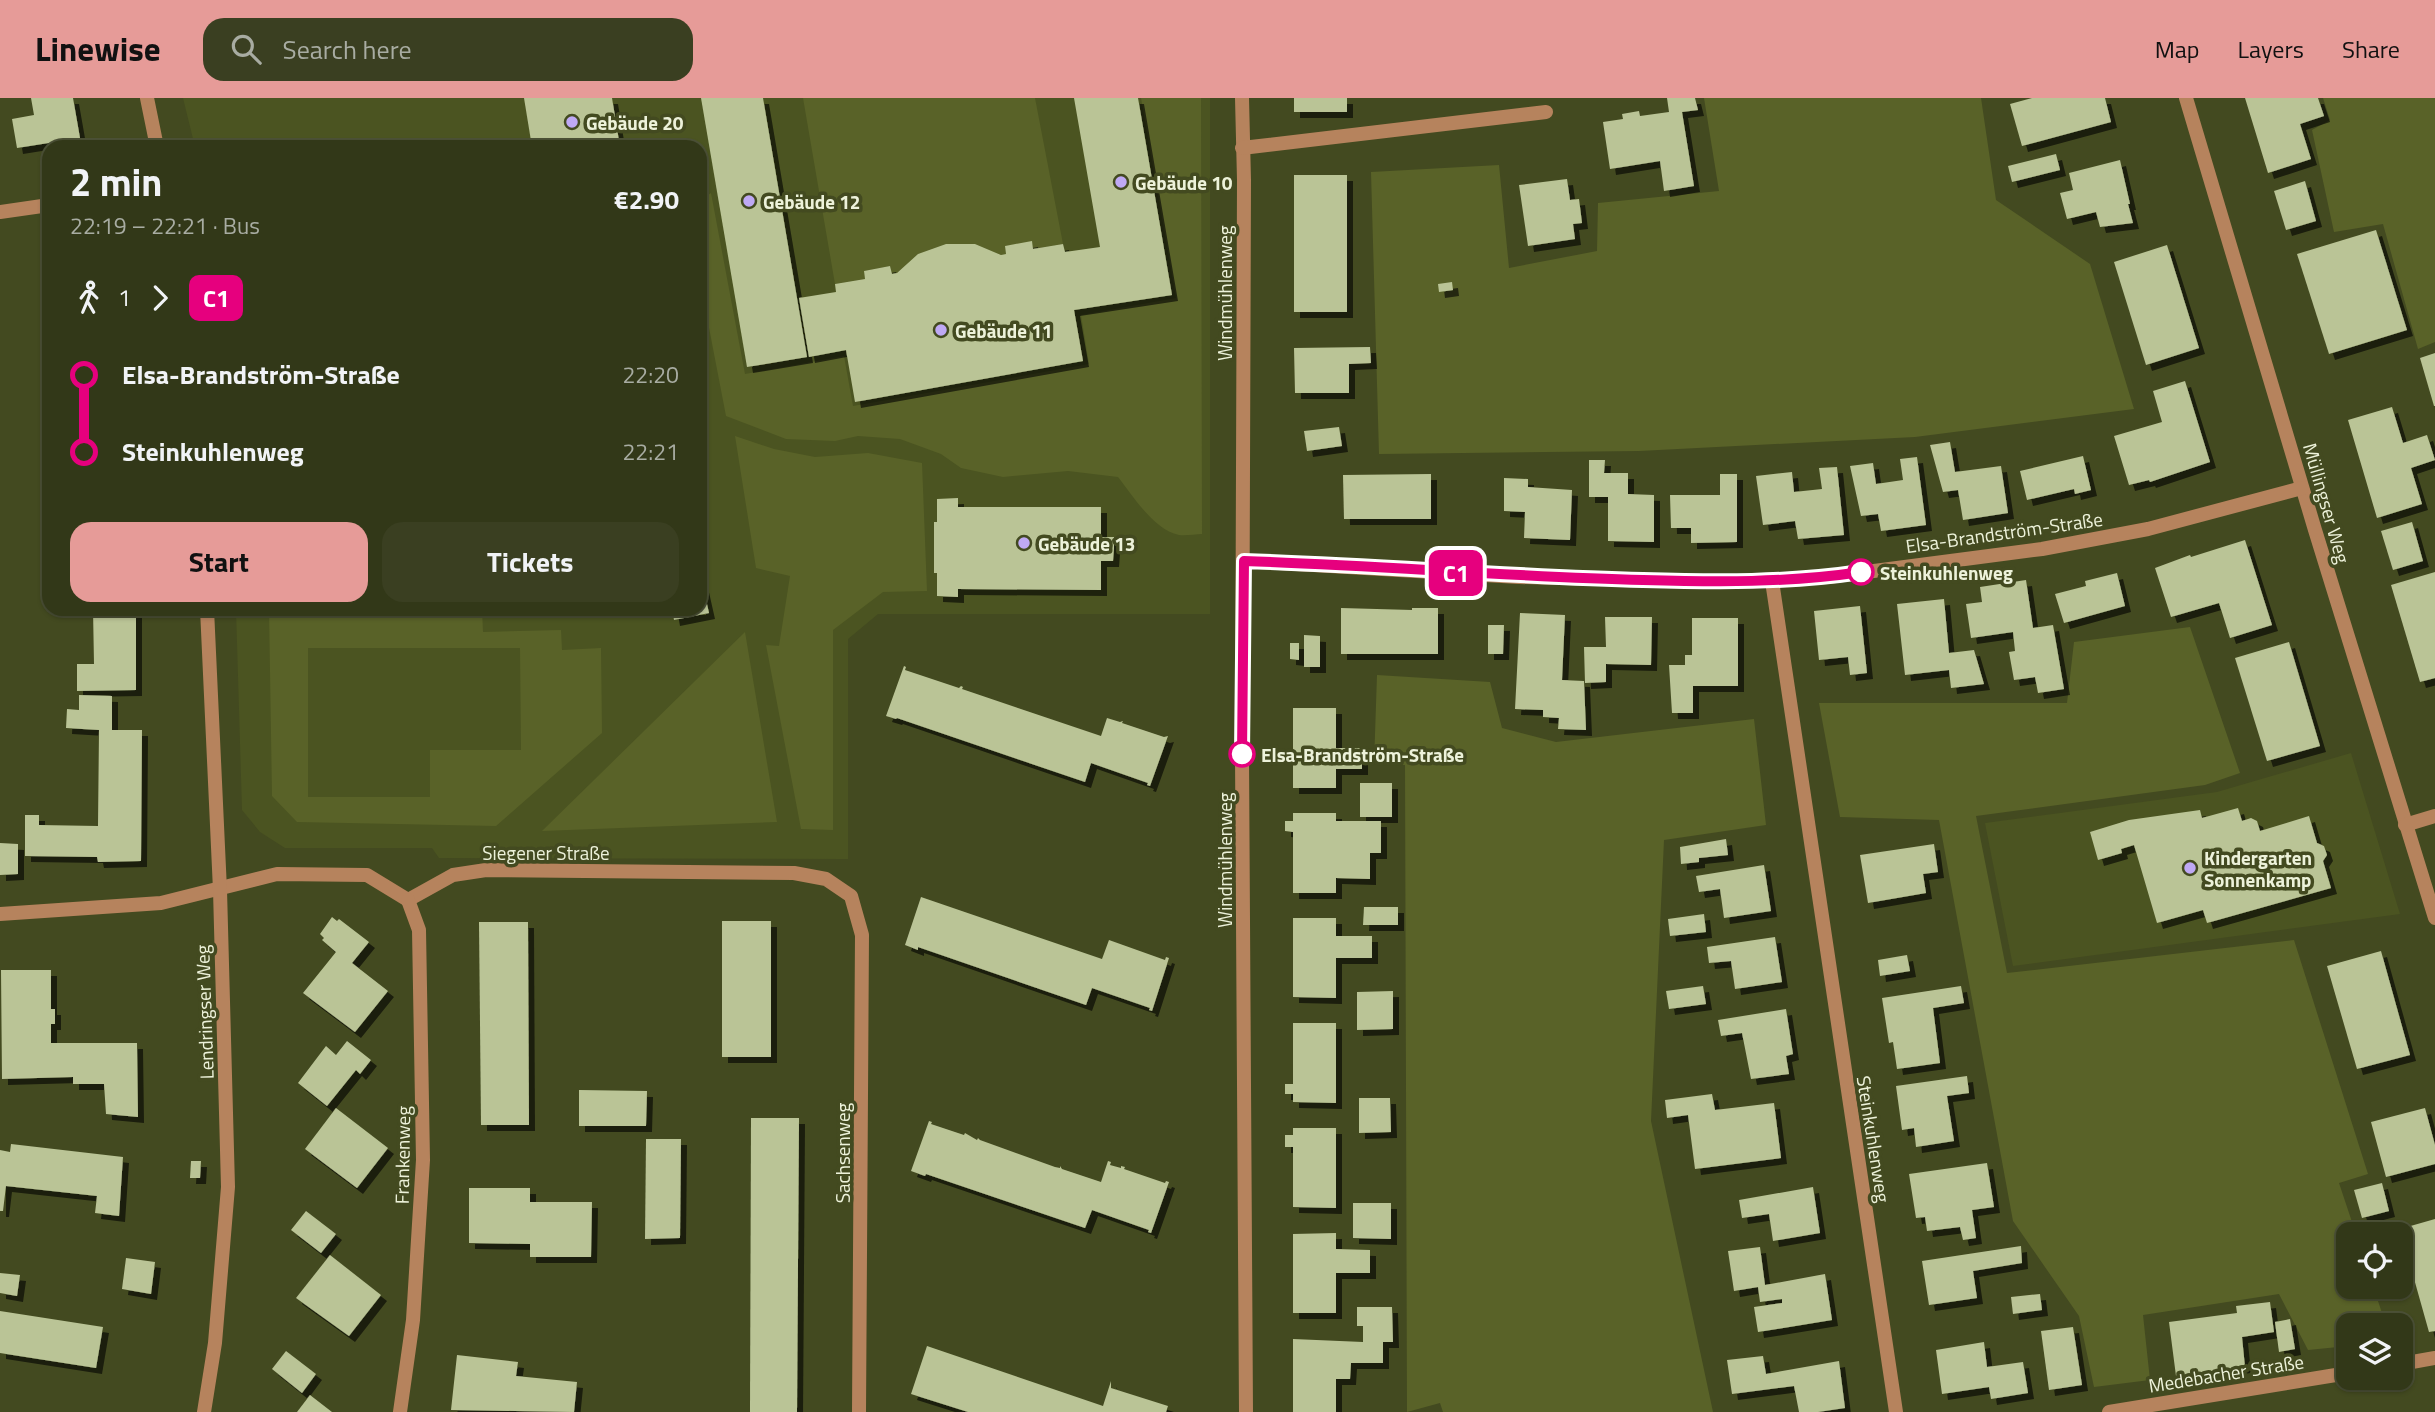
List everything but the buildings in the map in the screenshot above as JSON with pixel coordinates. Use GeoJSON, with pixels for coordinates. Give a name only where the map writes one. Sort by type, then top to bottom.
{"type":"FeatureCollection","features":[{"type":"Feature","properties":{"kind":"street"},"geometry":{"type":"LineString","coordinates":[[147,98],[156,140]]}},
{"type":"Feature","properties":{"kind":"street","name":"Windmühlenweg"},"geometry":{"type":"LineString","coordinates":[[1242,98],[1246,1412]]}},
{"type":"Feature","properties":{"kind":"street","name":"Müllingser Weg"},"geometry":{"type":"LineString","coordinates":[[2186,98],[2302,488],[2435,918]]}},
{"type":"Feature","properties":{"kind":"street"},"geometry":{"type":"LineString","coordinates":[[1242,148],[1546,112]]}},
{"type":"Feature","properties":{"kind":"street"},"geometry":{"type":"LineString","coordinates":[[0,212],[42,206]]}},
{"type":"Feature","properties":{"kind":"street","name":"Elsa-Brandström-Straße"},"geometry":{"type":"LineString","coordinates":[[1244,561],[1519,577],[1772,581],[1828,577],[2042,549],[2148,529],[2302,488]]}},
{"type":"Feature","properties":{"kind":"street","name":"Steinkuhlenweg"},"geometry":{"type":"LineString","coordinates":[[1772,581],[1896,1412]]}},
{"type":"Feature","properties":{"kind":"street","name":"Lendringser Weg"},"geometry":{"type":"LineString","coordinates":[[204,1412],[215,1343],[228,1187],[220,890],[207,616]]}},
{"type":"Feature","properties":{"kind":"street"},"geometry":{"type":"LineString","coordinates":[[2405,825],[2435,816]]}},
{"type":"Feature","properties":{"kind":"street","name":"Siegener Straße"},"geometry":{"type":"LineString","coordinates":[[408,900],[453,875],[486,870],[794,873],[825,879],[851,896]]}},
{"type":"Feature","properties":{"kind":"street"},"geometry":{"type":"LineString","coordinates":[[0,914],[161,903],[277,874],[368,875],[408,900]]}},
{"type":"Feature","properties":{"kind":"street","name":"Sachsenweg"},"geometry":{"type":"LineString","coordinates":[[851,896],[862,935],[859,1412]]}},
{"type":"Feature","properties":{"kind":"street","name":"Frankenweg"},"geometry":{"type":"LineString","coordinates":[[400,1412],[413,1320],[423,1160],[419,930],[408,900]]}},
{"type":"Feature","properties":{"kind":"street"},"geometry":{"type":"LineString","coordinates":[[2413,1362],[2435,1359]]}},
{"type":"Feature","properties":{"kind":"street","name":"Medebacher Straße"},"geometry":{"type":"LineString","coordinates":[[2109,1412],[2336,1375]]}},
{"type":"Feature","properties":{"kind":"shaded area"},"geometry":{"type":"Polygon","coordinates":[[[183,98],[1210,98],[1210,614],[878,614],[848,639],[848,859],[439,858],[432,848],[285,848],[260,832],[242,810],[236,616],[707,616],[707,140],[193,140],[183,98]]]}},
{"type":"Feature","properties":{"kind":"shaded area"},"geometry":{"type":"Polygon","coordinates":[[[803,98],[1035,98],[1063,244],[1033,249],[1032,242],[1005,246],[1006,254],[1001,255],[975,244],[946,244],[918,254],[897,273],[892,274],[890,266],[864,271],[865,279],[835,284],[803,98]]]}},
{"type":"Feature","properties":{"kind":"shaded area"},"geometry":{"type":"Polygon","coordinates":[[[1141,98],[1201,98],[1202,534],[1179,535],[1161,527],[1118,477],[1068,471],[1003,477],[961,468],[941,454],[900,439],[858,436],[835,441],[786,439],[726,416],[707,317],[707,196],[711,193],[745,374],[844,356],[853,406],[1089,364],[1081,315],[1176,298],[1141,98]]]}},
{"type":"Feature","properties":{"kind":"shaded area"},"geometry":{"type":"Polygon","coordinates":[[[1704,98],[1981,98],[1996,200],[2090,264],[2134,409],[1915,437],[1639,451],[1379,454],[1371,172],[1499,165],[1509,268],[1597,251],[1598,203],[1719,191],[1704,98]]]}},
{"type":"Feature","properties":{"kind":"shaded area"},"geometry":{"type":"Polygon","coordinates":[[[2323,98],[2435,98],[2435,342],[2418,349],[2383,224],[2334,232],[2312,130],[2330,120],[2323,98]]]}},
{"type":"Feature","properties":{"kind":"shaded area"},"geometry":{"type":"Polygon","coordinates":[[[735,436],[774,449],[815,457],[868,453],[922,463],[927,591],[883,592],[833,630],[833,830],[801,829],[766,645],[779,646],[790,576],[756,568],[735,436]]]}},
{"type":"Feature","properties":{"kind":"shaded area"},"geometry":{"type":"Polygon","coordinates":[[[269,616],[482,616],[483,632],[561,630],[562,650],[601,648],[602,733],[496,826],[297,822],[272,796],[269,616]],[[308,648],[308,797],[430,797],[430,750],[521,750],[520,648],[308,648]]]}},
{"type":"Feature","properties":{"kind":"shaded area"},"geometry":{"type":"Polygon","coordinates":[[[2190,627],[2240,773],[2205,785],[1976,816],[2007,973],[2294,940],[2368,1174],[2339,1183],[2352,1222],[2336,1222],[2336,1299],[2377,1299],[2382,1313],[2336,1313],[2336,1347],[2308,1350],[2279,1294],[2143,1315],[2150,1380],[2094,1387],[2079,1316],[2013,1221],[1939,820],[1840,817],[1819,703],[2067,703],[2074,642],[2190,627]]]}},
{"type":"Feature","properties":{"kind":"shaded area"},"geometry":{"type":"Polygon","coordinates":[[[745,632],[777,822],[542,831],[745,632]]]}},
{"type":"Feature","properties":{"kind":"shaded area"},"geometry":{"type":"Polygon","coordinates":[[[1377,675],[1490,682],[1502,728],[1556,742],[1754,719],[1766,825],[1664,840],[1651,1121],[1713,1412],[1443,1412],[1440,1403],[1407,1412],[1405,765],[1374,764],[1377,675]]]}},
{"type":"Feature","properties":{"kind":"shaded area","name":"Kindergarten Sonnenkamp"},"geometry":{"type":"Polygon","coordinates":[[[2351,753],[2400,914],[2013,966],[1985,823],[2217,792],[2351,753]]]}},
{"type":"Feature","properties":{"kind":"bus line","name":"C1"},"geometry":{"type":"LineString","coordinates":[[1242,754],[1244,561],[1519,577],[1725,582],[1828,577],[1861,572]]}},
{"type":"Feature","properties":{"kind":"place","name":"Gebäude 20"},"geometry":{"type":"Point","coordinates":[572,122]}},
{"type":"Feature","properties":{"kind":"place","name":"Gebäude 10"},"geometry":{"type":"Point","coordinates":[1121,182]}},
{"type":"Feature","properties":{"kind":"place","name":"Gebäude 12"},"geometry":{"type":"Point","coordinates":[749,201]}},
{"type":"Feature","properties":{"kind":"place","name":"Gebäude 11"},"geometry":{"type":"Point","coordinates":[941,330]}},
{"type":"Feature","properties":{"kind":"place","name":"Gebäude 13"},"geometry":{"type":"Point","coordinates":[1024,543]}},
{"type":"Feature","properties":{"kind":"place","name":"Steinkuhlenweg"},"geometry":{"type":"Point","coordinates":[1861,572]}},
{"type":"Feature","properties":{"kind":"place","name":"Elsa-Brandström-Straße"},"geometry":{"type":"Point","coordinates":[1242,754]}},
{"type":"Feature","properties":{"kind":"place","name":"Kindergarten Sonnenkamp"},"geometry":{"type":"Point","coordinates":[2190,868]}}]}
